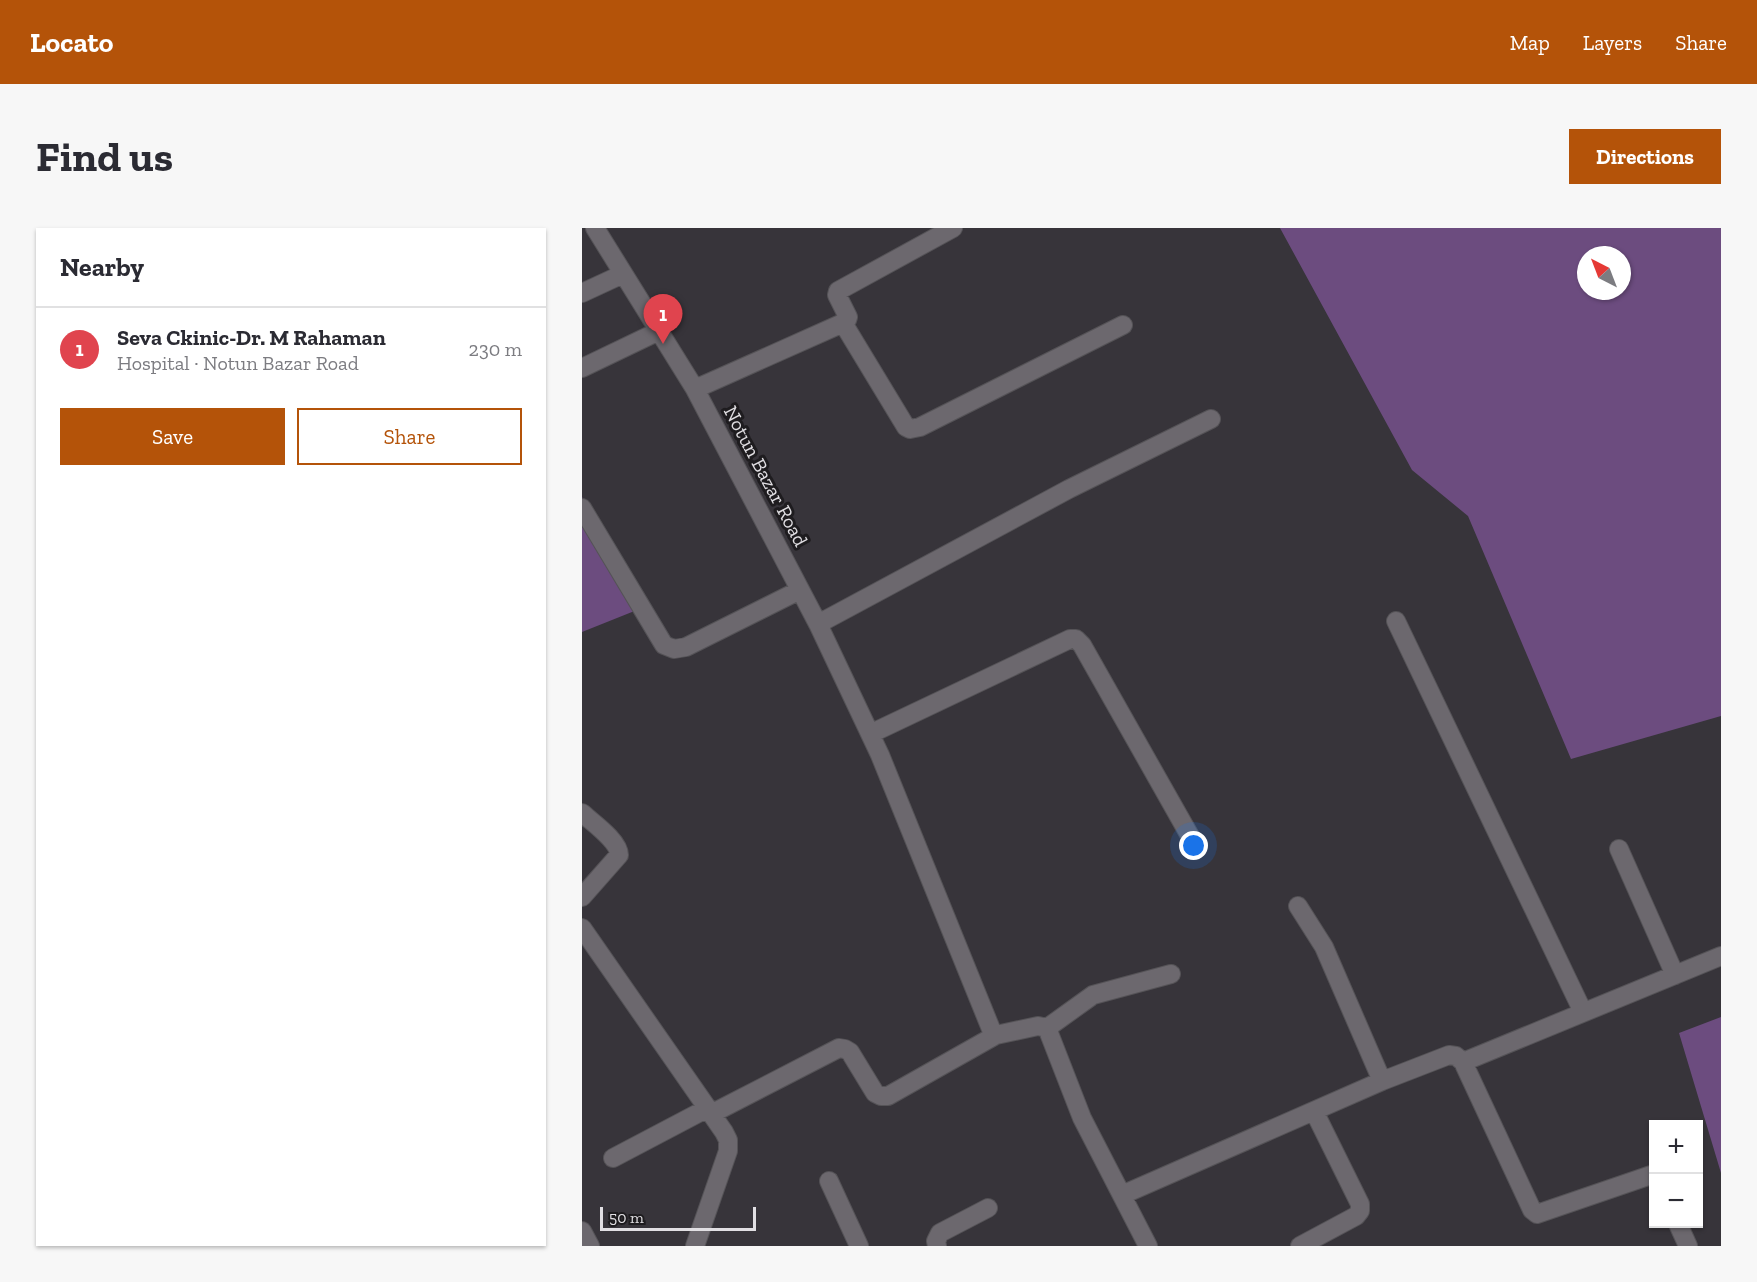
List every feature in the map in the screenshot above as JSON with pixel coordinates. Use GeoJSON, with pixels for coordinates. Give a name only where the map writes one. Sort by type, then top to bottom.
{"type":"FeatureCollection","features":[{"type":"Feature","properties":{"kind":"street","name":"Notun Bazar Road"},"geometry":{"type":"LineString","coordinates":[[595,228],[695,389],[818,624],[880,755],[991,1029],[996,1035]]}},
{"type":"Feature","properties":{"kind":"street"},"geometry":{"type":"LineString","coordinates":[[695,389],[847,320],[848,317],[837,295],[838,291],[953,228]]}},
{"type":"Feature","properties":{"kind":"street"},"geometry":{"type":"LineString","coordinates":[[582,293],[623,274]]}},
{"type":"Feature","properties":{"kind":"street"},"geometry":{"type":"LineString","coordinates":[[843,322],[906,427],[910,429],[920,427],[1123,325]]}},
{"type":"Feature","properties":{"kind":"street"},"geometry":{"type":"LineString","coordinates":[[582,368],[659,331]]}},
{"type":"Feature","properties":{"kind":"street"},"geometry":{"type":"LineString","coordinates":[[818,624],[1060,494],[1211,419]]}},
{"type":"Feature","properties":{"kind":"street"},"geometry":{"type":"LineString","coordinates":[[582,508],[664,645],[674,649],[686,647],[801,590]]}},
{"type":"Feature","properties":{"kind":"street"},"geometry":{"type":"LineString","coordinates":[[1396,621],[1583,1012]]}},
{"type":"Feature","properties":{"kind":"street"},"geometry":{"type":"LineString","coordinates":[[870,734],[1070,639],[1076,639],[1082,645],[1190,836]]}},
{"type":"Feature","properties":{"kind":"street"},"geometry":{"type":"LineString","coordinates":[[582,813],[619,848],[619,855],[582,897]]}},
{"type":"Feature","properties":{"kind":"street"},"geometry":{"type":"LineString","coordinates":[[1619,849],[1675,975]]}},
{"type":"Feature","properties":{"kind":"street"},"geometry":{"type":"LineString","coordinates":[[1298,906],[1324,947],[1382,1081]]}},
{"type":"Feature","properties":{"kind":"street"},"geometry":{"type":"LineString","coordinates":[[582,928],[728,1140],[728,1151],[695,1246]]}},
{"type":"Feature","properties":{"kind":"street"},"geometry":{"type":"LineString","coordinates":[[1463,1062],[1721,956]]}},
{"type":"Feature","properties":{"kind":"street"},"geometry":{"type":"LineString","coordinates":[[614,1158],[839,1048],[850,1052],[874,1093],[888,1096],[996,1035],[1038,1026],[1047,1028],[1093,995],[1171,974]]}},
{"type":"Feature","properties":{"kind":"street"},"geometry":{"type":"LineString","coordinates":[[1047,1028],[1082,1118],[1148,1246]]}},
{"type":"Feature","properties":{"kind":"street"},"geometry":{"type":"LineString","coordinates":[[1122,1195],[1382,1081],[1449,1055],[1456,1056],[1463,1062],[1532,1210],[1537,1214],[1649,1176]]}},
{"type":"Feature","properties":{"kind":"street"},"geometry":{"type":"LineString","coordinates":[[1300,1246],[1356,1216],[1360,1211],[1360,1204],[1314,1111]]}},
{"type":"Feature","properties":{"kind":"street"},"geometry":{"type":"LineString","coordinates":[[829,1181],[859,1246]]}},
{"type":"Feature","properties":{"kind":"street"},"geometry":{"type":"LineString","coordinates":[[938,1246],[936,1241],[940,1233],[988,1209]]}},
{"type":"Feature","properties":{"kind":"street"},"geometry":{"type":"LineString","coordinates":[[1680,1228],[1688,1246]]}},
{"type":"Feature","properties":{"kind":"street"},"geometry":{"type":"LineString","coordinates":[[582,1231],[590,1246]]}},
{"type":"Feature","properties":{"kind":"shaded area"},"geometry":{"type":"Polygon","coordinates":[[[1280,228],[1721,228],[1721,716],[1571,759],[1468,516],[1412,470],[1280,228]]]}},
{"type":"Feature","properties":{"kind":"shaded area"},"geometry":{"type":"Polygon","coordinates":[[[582,497],[642,608],[582,632],[582,497]]]}},
{"type":"Feature","properties":{"kind":"shaded area"},"geometry":{"type":"Polygon","coordinates":[[[1721,1017],[1721,1173],[1679,1033],[1721,1017]]]}},
{"type":"Feature","properties":{"kind":"place","name":"Seva Ckinic-Dr. M Rahaman"},"geometry":{"type":"Point","coordinates":[663,344]}}]}
